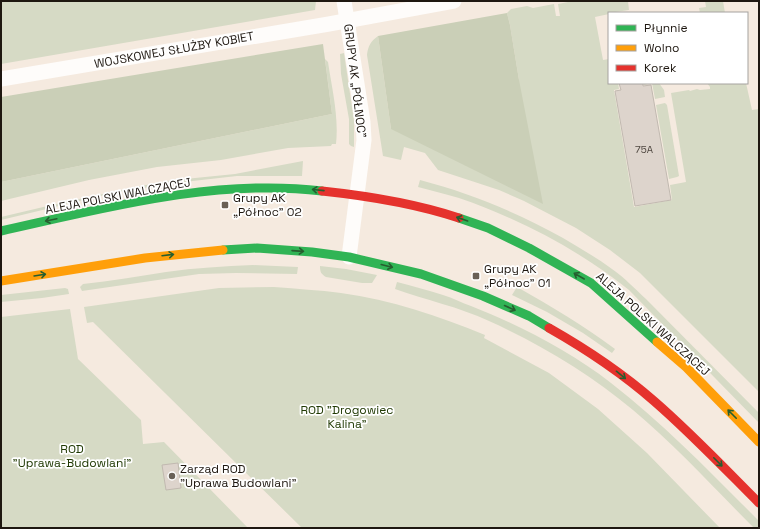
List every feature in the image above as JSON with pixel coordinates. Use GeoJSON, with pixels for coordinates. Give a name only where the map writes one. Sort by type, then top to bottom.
{"type":"FeatureCollection","features":[{"type":"Feature","properties":{"kind":"main road","name":"ALEJA POLSKI WALCZĄCEJ"},"geometry":{"type":"LineString","coordinates":[[1,231],[168,196],[260,188],[314,190],[357,195],[401,202],[450,215],[488,228],[529,248],[591,283],[686,367],[759,442]]}},
{"type":"Feature","properties":{"kind":"main road"},"geometry":{"type":"LineString","coordinates":[[1,281],[145,258],[218,250],[257,248],[292,250],[349,257],[422,274],[483,296],[529,316],[573,341],[615,370],[654,401],[759,503]]}},
{"type":"Feature","properties":{"kind":"street","name":"GRUPY AK „PÓŁNOC”"},"geometry":{"type":"LineString","coordinates":[[344,1],[363,122],[363,149],[349,257]]}},
{"type":"Feature","properties":{"kind":"street","name":"WOJSKOWEJ SŁUŻBY KOBIET"},"geometry":{"type":"LineString","coordinates":[[1,79],[454,1]]}},
{"type":"Feature","properties":{"kind":"green space"},"geometry":{"type":"Polygon","coordinates":[[[1,1],[316,1],[315,10],[1,64],[1,1]]]}},
{"type":"Feature","properties":{"kind":"green space"},"geometry":{"type":"Polygon","coordinates":[[[573,1],[628,1],[629,10],[608,12],[608,14],[595,17],[603,60],[608,59],[608,84],[618,84],[619,89],[614,90],[634,207],[672,200],[670,185],[686,182],[671,93],[697,89],[710,89],[708,84],[746,84],[752,110],[759,109],[759,392],[640,273],[610,250],[576,228],[499,190],[438,170],[425,153],[404,147],[401,160],[383,156],[367,55],[370,44],[378,36],[391,129],[519,80],[507,13],[511,9],[527,6],[533,8],[554,4],[556,16],[560,16],[558,4],[573,1]]]}},
{"type":"Feature","properties":{"kind":"green space"},"geometry":{"type":"Polygon","coordinates":[[[705,1],[723,1],[725,12],[700,12],[699,8],[706,7],[705,1]]]}},
{"type":"Feature","properties":{"kind":"green space"},"geometry":{"type":"Polygon","coordinates":[[[507,13],[543,204],[391,129],[378,36],[507,13]]]}},
{"type":"Feature","properties":{"kind":"green space"},"geometry":{"type":"Polygon","coordinates":[[[323,44],[332,114],[1,182],[1,97],[323,44]]]}},
{"type":"Feature","properties":{"kind":"green space"},"geometry":{"type":"Polygon","coordinates":[[[344,53],[354,121],[354,147],[349,144],[349,119],[341,74],[340,54],[344,53]]]}},
{"type":"Feature","properties":{"kind":"green space"},"geometry":{"type":"Polygon","coordinates":[[[325,59],[328,62],[335,103],[337,124],[336,144],[332,144],[331,146],[288,148],[221,160],[157,167],[89,180],[1,201],[1,182],[332,114],[325,59]]]}},
{"type":"Feature","properties":{"kind":"green space"},"geometry":{"type":"Polygon","coordinates":[[[652,84],[660,84],[664,90],[665,97],[655,99],[652,84]]]}},
{"type":"Feature","properties":{"kind":"green space"},"geometry":{"type":"Polygon","coordinates":[[[665,103],[667,105],[679,176],[669,179],[656,105],[665,103]]]}},
{"type":"Feature","properties":{"kind":"green space"},"geometry":{"type":"Polygon","coordinates":[[[303,161],[302,176],[237,176],[175,183],[113,193],[1,220],[1,217],[140,186],[175,180],[235,174],[303,161]]]}},
{"type":"Feature","properties":{"kind":"green space"},"geometry":{"type":"Polygon","coordinates":[[[420,180],[475,197],[529,220],[563,238],[612,269],[646,299],[759,413],[759,423],[629,290],[610,275],[569,249],[526,226],[482,206],[418,187],[420,180]]]}},
{"type":"Feature","properties":{"kind":"green space"},"geometry":{"type":"Polygon","coordinates":[[[253,265],[298,267],[297,274],[199,274],[82,291],[80,287],[83,284],[177,271],[210,267],[253,265]]]}},
{"type":"Feature","properties":{"kind":"green space"},"geometry":{"type":"Polygon","coordinates":[[[320,266],[377,275],[372,283],[362,283],[326,277],[321,273],[320,266]]]}},
{"type":"Feature","properties":{"kind":"green space"},"geometry":{"type":"Polygon","coordinates":[[[397,282],[447,296],[489,313],[526,330],[579,360],[631,399],[687,450],[759,521],[759,528],[754,528],[680,453],[649,424],[600,384],[546,350],[489,321],[395,289],[397,282]]]}},
{"type":"Feature","properties":{"kind":"green space","name":"ROD \"Drogowiec Kalina\""},"geometry":{"type":"Polygon","coordinates":[[[274,287],[333,292],[396,304],[450,321],[485,335],[484,338],[549,373],[598,409],[647,453],[720,528],[302,528],[93,322],[87,323],[84,307],[219,288],[274,287]]]}},
{"type":"Feature","properties":{"kind":"green space"},"geometry":{"type":"Polygon","coordinates":[[[517,287],[567,316],[615,349],[612,353],[583,333],[547,312],[512,295],[517,287]]]}},
{"type":"Feature","properties":{"kind":"green space"},"geometry":{"type":"Polygon","coordinates":[[[65,288],[68,289],[69,294],[1,302],[1,295],[65,288]]]}},
{"type":"Feature","properties":{"kind":"green space","name":"ROD \"Uprawa-Budowlani\""},"geometry":{"type":"Polygon","coordinates":[[[70,309],[78,359],[141,420],[143,444],[164,442],[248,528],[1,528],[1,317],[70,309]]]}},
{"type":"Feature","properties":{"kind":"building"},"geometry":{"type":"Polygon","coordinates":[[[619,84],[643,84],[643,86],[651,85],[671,200],[635,206],[615,91],[621,90],[619,84]]]}},
{"type":"Feature","properties":{"kind":"building","name":"Zarząd ROD \"Uprawa Budowlani\""},"geometry":{"type":"Polygon","coordinates":[[[178,463],[181,488],[166,490],[162,465],[178,463]]]}},
{"type":"Feature","properties":{"kind":"traffic: fast"},"geometry":{"type":"LineString","coordinates":[[1,231],[120,205],[201,192],[282,188],[322,191]]}},
{"type":"Feature","properties":{"kind":"traffic: fast"},"geometry":{"type":"LineString","coordinates":[[459,218],[488,228],[529,248],[591,283],[657,342]]}},
{"type":"Feature","properties":{"kind":"traffic: fast"},"geometry":{"type":"LineString","coordinates":[[223,250],[257,248],[312,252],[349,257],[421,274],[483,296],[529,316],[549,328]]}},
{"type":"Feature","properties":{"kind":"traffic: slow"},"geometry":{"type":"LineString","coordinates":[[1,281],[145,258],[223,250]]}},
{"type":"Feature","properties":{"kind":"traffic: slow"},"geometry":{"type":"LineString","coordinates":[[657,342],[686,367],[759,442]]}},
{"type":"Feature","properties":{"kind":"traffic: jam"},"geometry":{"type":"LineString","coordinates":[[322,191],[391,201],[425,208],[459,218]]}},
{"type":"Feature","properties":{"kind":"traffic: jam"},"geometry":{"type":"LineString","coordinates":[[549,328],[577,344],[642,391],[695,438],[759,503]]}},
{"type":"Feature","properties":{"kind":"place","name":"Grupy AK „Północ” 02"},"geometry":{"type":"Point","coordinates":[225,205]}},
{"type":"Feature","properties":{"kind":"place","name":"Grupy AK „Północ” 01"},"geometry":{"type":"Point","coordinates":[476,276]}},
{"type":"Feature","properties":{"kind":"place","name":"Zarząd ROD \"Uprawa Budowlani\""},"geometry":{"type":"Point","coordinates":[172,476]}}]}
